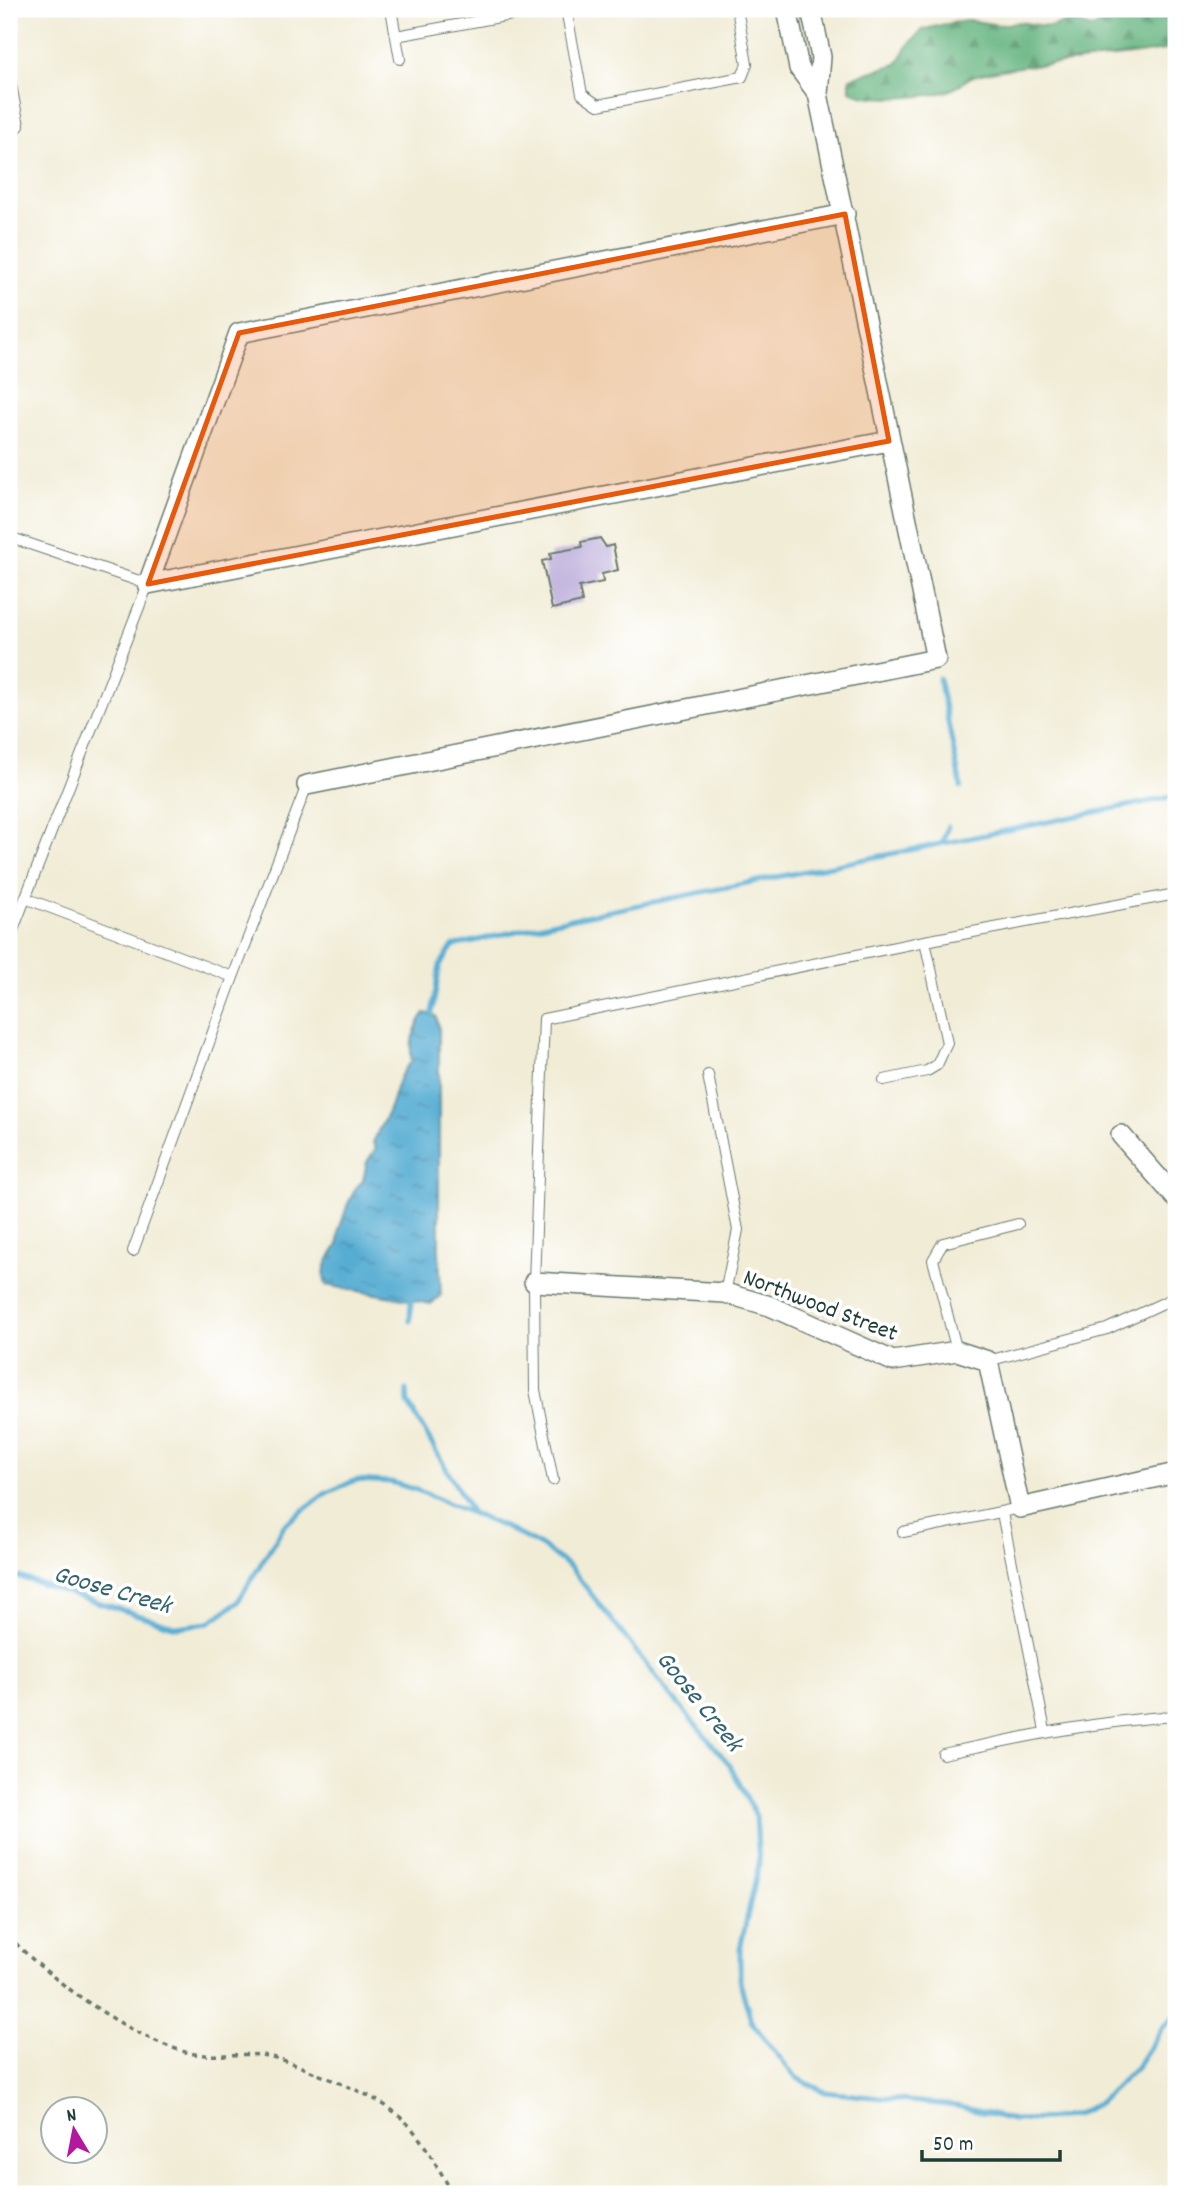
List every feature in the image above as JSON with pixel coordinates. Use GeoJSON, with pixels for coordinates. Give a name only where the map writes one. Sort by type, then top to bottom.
{"type":"FeatureCollection","features":[{"type":"Feature","properties":{"kind":"street"},"geometry":{"type":"LineString","coordinates":[[787,9],[799,68],[818,94]]}},
{"type":"Feature","properties":{"kind":"street"},"geometry":{"type":"LineString","coordinates":[[307,785],[936,659],[818,94],[821,57],[811,9]]}},
{"type":"Feature","properties":{"kind":"street"},"geometry":{"type":"LineString","coordinates":[[148,584],[239,333],[845,214]]}},
{"type":"Feature","properties":{"kind":"street"},"geometry":{"type":"LineString","coordinates":[[148,584],[889,441]]}},
{"type":"Feature","properties":{"kind":"street"},"geometry":{"type":"LineString","coordinates":[[1121,1135],[1176,1198]]}},
{"type":"Feature","properties":{"kind":"street","name":"Northwood Street"},"geometry":{"type":"LineString","coordinates":[[534,1282],[725,1293],[770,1306],[893,1361],[957,1351],[988,1361]]}},
{"type":"Feature","properties":{"kind":"street"},"geometry":{"type":"LineString","coordinates":[[988,1361],[1011,1511],[1176,1473]]}},
{"type":"Feature","properties":{"kind":"lane"},"geometry":{"type":"LineString","coordinates":[[391,9],[400,59]]}},
{"type":"Feature","properties":{"kind":"lane"},"geometry":{"type":"LineString","coordinates":[[396,36],[544,9]]}},
{"type":"Feature","properties":{"kind":"lane"},"geometry":{"type":"LineString","coordinates":[[566,9],[582,94],[598,105],[742,77],[747,64],[737,9]]}},
{"type":"Feature","properties":{"kind":"lane"},"geometry":{"type":"LineString","coordinates":[[9,75],[19,126],[9,128]]}},
{"type":"Feature","properties":{"kind":"lane"},"geometry":{"type":"LineString","coordinates":[[9,537],[148,584],[9,940]]}},
{"type":"Feature","properties":{"kind":"lane"},"geometry":{"type":"LineString","coordinates":[[133,1251],[233,977],[307,785]]}},
{"type":"Feature","properties":{"kind":"lane"},"geometry":{"type":"LineString","coordinates":[[553,1480],[535,1390],[534,1282],[544,1019],[925,940],[1176,894]]}},
{"type":"Feature","properties":{"kind":"lane"},"geometry":{"type":"LineString","coordinates":[[25,898],[233,977]]}},
{"type":"Feature","properties":{"kind":"lane"},"geometry":{"type":"LineString","coordinates":[[884,1080],[927,1071],[937,1065],[947,1043],[925,940]]}},
{"type":"Feature","properties":{"kind":"lane"},"geometry":{"type":"LineString","coordinates":[[708,1075],[738,1230],[725,1293]]}},
{"type":"Feature","properties":{"kind":"lane"},"geometry":{"type":"LineString","coordinates":[[957,1351],[933,1260],[943,1243],[1018,1224]]}},
{"type":"Feature","properties":{"kind":"lane"},"geometry":{"type":"LineString","coordinates":[[988,1361],[1107,1329],[1176,1297]]}},
{"type":"Feature","properties":{"kind":"lane"},"geometry":{"type":"LineString","coordinates":[[902,1532],[1011,1511],[1045,1731]]}},
{"type":"Feature","properties":{"kind":"lane"},"geometry":{"type":"LineString","coordinates":[[943,1754],[1045,1731],[1126,1719],[1176,1716]]}},
{"type":"Feature","properties":{"kind":"path"},"geometry":{"type":"LineString","coordinates":[[9,1936],[22,1951],[107,2015],[174,2048],[193,2054],[262,2055],[373,2096],[409,2123],[453,2194]]}},
{"type":"Feature","properties":{"kind":"highlighted area"},"geometry":{"type":"Polygon","coordinates":[[[845,214],[889,441],[148,584],[239,333],[845,214]]]}},
{"type":"Feature","properties":{"kind":"green space"},"geometry":{"type":"Polygon","coordinates":[[[1176,12],[1176,48],[994,71],[971,77],[951,90],[926,95],[883,98],[850,90],[850,78],[897,64],[909,44],[922,30],[941,25],[968,20],[999,25],[1020,22],[1049,27],[1070,21],[1091,28],[1135,16],[1176,12]]]}},
{"type":"Feature","properties":{"kind":"water"},"geometry":{"type":"Polygon","coordinates":[[[425,1013],[436,1016],[439,1030],[441,1295],[431,1304],[326,1285],[324,1273],[338,1245],[339,1230],[348,1204],[356,1187],[363,1181],[367,1162],[376,1148],[373,1143],[388,1112],[399,1078],[412,1062],[413,1036],[425,1013]]]}},
{"type":"Feature","properties":{"kind":"building"},"geometry":{"type":"Polygon","coordinates":[[[600,538],[606,547],[613,545],[618,570],[602,574],[603,582],[579,587],[582,602],[552,609],[542,561],[551,559],[550,553],[582,547],[581,542],[600,538]]]}},
{"type":"Feature","properties":{"kind":"waterway"},"geometry":{"type":"LineString","coordinates":[[939,678],[961,787]]}},
{"type":"Feature","properties":{"kind":"waterway"},"geometry":{"type":"LineString","coordinates":[[432,1013],[440,965],[453,946],[555,922],[1176,796]]}},
{"type":"Feature","properties":{"kind":"waterway"},"geometry":{"type":"LineString","coordinates":[[942,843],[948,826]]}},
{"type":"Feature","properties":{"kind":"waterway"},"geometry":{"type":"LineString","coordinates":[[410,1321],[411,1300]]}},
{"type":"Feature","properties":{"kind":"waterway"},"geometry":{"type":"LineString","coordinates":[[407,1390],[408,1403],[472,1513]]}},
{"type":"Feature","properties":{"kind":"waterway","name":"Goose Creek"},"geometry":{"type":"LineString","coordinates":[[9,1578],[19,1577],[176,1627],[208,1623],[237,1603],[285,1524],[326,1493],[356,1480],[391,1482],[417,1490],[506,1528],[541,1546],[570,1567],[672,1697],[730,1765],[756,1816],[759,1864],[740,1949],[740,1982],[751,2021],[795,2077],[825,2092],[957,2106],[1013,2120],[1048,2119],[1077,2114],[1100,2102],[1135,2069],[1163,2027],[1176,2014]]}}]}
